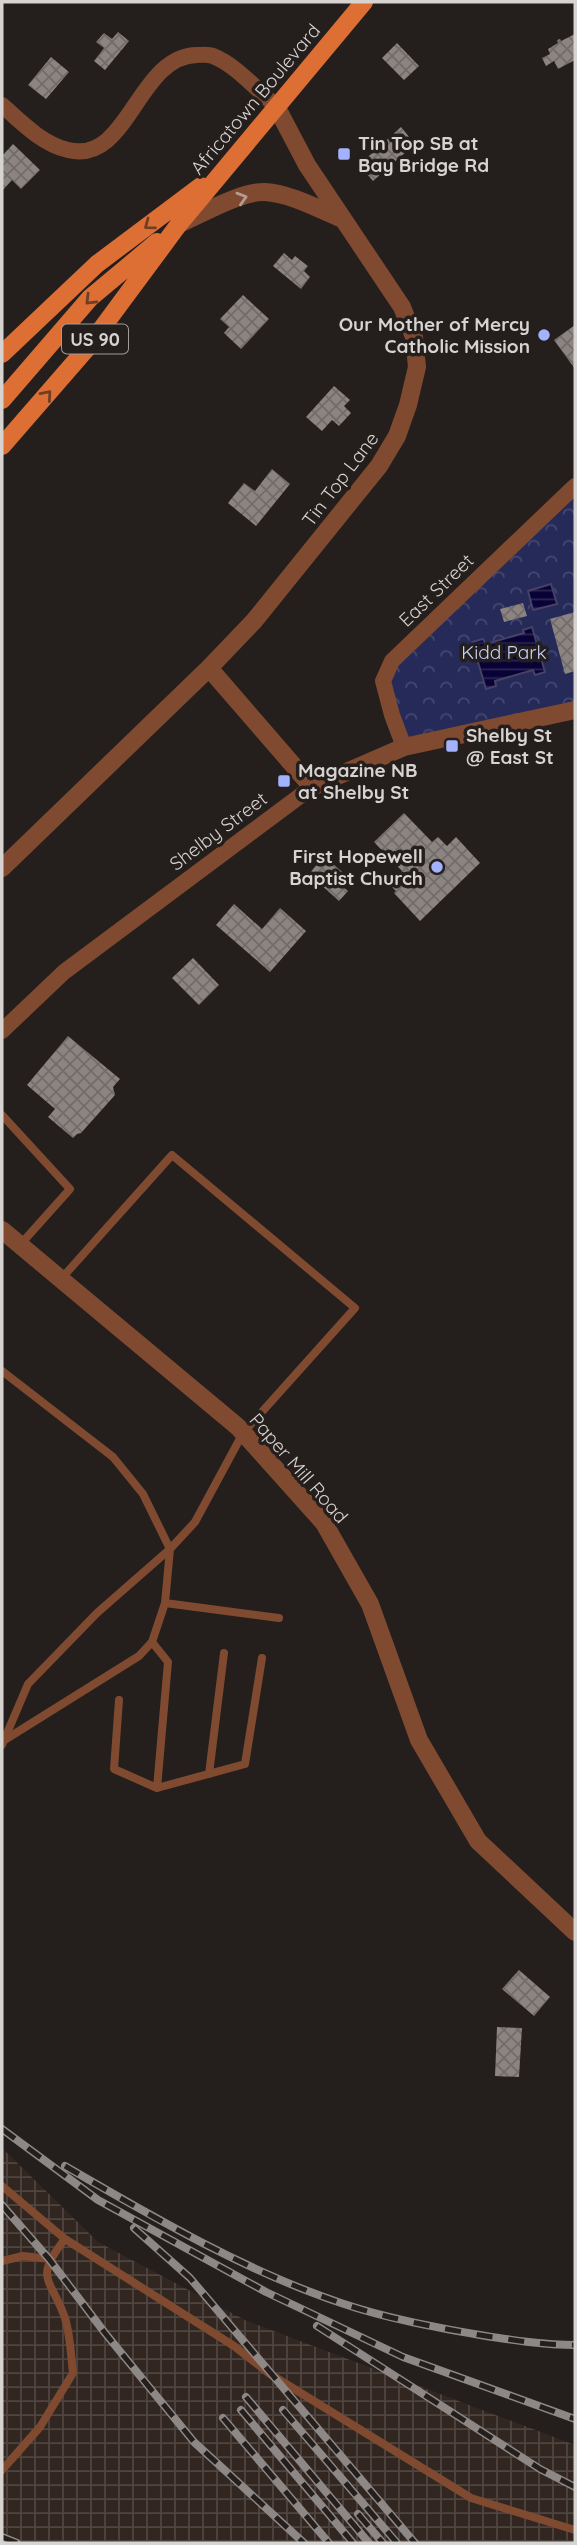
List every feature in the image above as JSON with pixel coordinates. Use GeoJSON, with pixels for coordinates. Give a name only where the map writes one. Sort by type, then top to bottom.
{"type":"FeatureCollection","features":[{"type":"Feature","properties":{"kind":"main road","name":"Africatown Boulevard"},"geometry":{"type":"LineString","coordinates":[[2,446],[88,347],[223,169],[364,2]]}},
{"type":"Feature","properties":{"kind":"main road"},"geometry":{"type":"LineString","coordinates":[[2,354],[97,264],[223,169]]}},
{"type":"Feature","properties":{"kind":"main road","name":"Africatown Boulevard"},"geometry":{"type":"LineString","coordinates":[[2,400],[90,299],[179,224]]}},
{"type":"Feature","properties":{"kind":"street"},"geometry":{"type":"LineString","coordinates":[[2,105],[33,133],[64,150],[87,151],[114,134],[161,69],[174,59],[188,55],[210,55],[224,61],[276,106]]}},
{"type":"Feature","properties":{"kind":"street","name":"Tin Top Lane"},"geometry":{"type":"LineString","coordinates":[[2,868],[209,668],[262,611],[379,466],[397,436],[417,367],[414,337],[402,307],[307,165],[276,106]]}},
{"type":"Feature","properties":{"kind":"street"},"geometry":{"type":"LineString","coordinates":[[179,224],[238,198],[263,192],[286,196],[343,219]]}},
{"type":"Feature","properties":{"kind":"street","name":"East Street"},"geometry":{"type":"LineString","coordinates":[[404,747],[391,715],[383,681],[392,661],[575,486]]}},
{"type":"Feature","properties":{"kind":"street"},"geometry":{"type":"LineString","coordinates":[[209,668],[312,787]]}},
{"type":"Feature","properties":{"kind":"street","name":"Shelby Street"},"geometry":{"type":"LineString","coordinates":[[2,1031],[64,972],[312,787],[404,747],[575,710]]}},
{"type":"Feature","properties":{"kind":"street","name":"Paper Mill Road"},"geometry":{"type":"LineString","coordinates":[[2,1230],[243,1433],[324,1523],[370,1604],[419,1740],[478,1841],[575,1932]]}},
{"type":"Feature","properties":{"kind":"lane"},"geometry":{"type":"LineString","coordinates":[[2,1115],[70,1189],[20,1245]]}},
{"type":"Feature","properties":{"kind":"lane"},"geometry":{"type":"LineString","coordinates":[[2,1742],[28,1684],[97,1613],[170,1549],[195,1522],[243,1433],[355,1308],[172,1155],[61,1279]]}},
{"type":"Feature","properties":{"kind":"lane"},"geometry":{"type":"LineString","coordinates":[[2,1371],[113,1457],[143,1494],[170,1549],[165,1603],[152,1642],[139,1656],[2,1742]]}},
{"type":"Feature","properties":{"kind":"lane"},"geometry":{"type":"LineString","coordinates":[[165,1603],[279,1618]]}},
{"type":"Feature","properties":{"kind":"lane"},"geometry":{"type":"LineString","coordinates":[[152,1642],[168,1662],[157,1788]]}},
{"type":"Feature","properties":{"kind":"lane"},"geometry":{"type":"LineString","coordinates":[[209,1774],[224,1653]]}},
{"type":"Feature","properties":{"kind":"lane"},"geometry":{"type":"LineString","coordinates":[[119,1700],[114,1769],[157,1788],[245,1764],[262,1658]]}},
{"type":"Feature","properties":{"kind":"lane"},"geometry":{"type":"LineString","coordinates":[[2,2186],[65,2239],[234,2346],[270,2374],[471,2498],[575,2530]]}},
{"type":"Feature","properties":{"kind":"lane"},"geometry":{"type":"LineString","coordinates":[[2,2470],[40,2427],[73,2372],[65,2319],[48,2283],[49,2259],[65,2239]]}},
{"type":"Feature","properties":{"kind":"lane"},"geometry":{"type":"LineString","coordinates":[[2,2261],[23,2256],[49,2259]]}},
{"type":"Feature","properties":{"kind":"shaded area"},"geometry":{"type":"Polygon","coordinates":[[[551,584],[557,604],[533,610],[528,591],[551,584]]]}},
{"type":"Feature","properties":{"kind":"shaded area"},"geometry":{"type":"Polygon","coordinates":[[[532,627],[545,672],[535,675],[533,670],[495,681],[496,686],[486,689],[472,642],[483,639],[486,644],[524,633],[523,630],[532,627]]]}},
{"type":"Feature","properties":{"kind":"shaded area"},"geometry":{"type":"Polygon","coordinates":[[[2,2148],[98,2242],[245,2320],[575,2445],[575,2543],[2,2543],[2,2148]]]}},
{"type":"Feature","properties":{"kind":"green space","name":"Kidd Park"},"geometry":{"type":"Polygon","coordinates":[[[575,486],[575,710],[404,747],[383,681],[575,486]]]}},
{"type":"Feature","properties":{"kind":"building"},"geometry":{"type":"Polygon","coordinates":[[[118,32],[129,41],[105,70],[94,61],[104,48],[96,42],[104,33],[112,39],[118,32]]]}},
{"type":"Feature","properties":{"kind":"building"},"geometry":{"type":"Polygon","coordinates":[[[575,34],[575,60],[558,69],[554,61],[546,66],[542,58],[550,54],[548,49],[558,43],[557,40],[561,41],[575,34]]]}},
{"type":"Feature","properties":{"kind":"building"},"geometry":{"type":"Polygon","coordinates":[[[397,43],[419,66],[404,80],[382,58],[397,43]]]}},
{"type":"Feature","properties":{"kind":"building"},"geometry":{"type":"Polygon","coordinates":[[[51,57],[69,72],[46,99],[28,85],[51,57]]]}},
{"type":"Feature","properties":{"kind":"building"},"geometry":{"type":"Polygon","coordinates":[[[401,127],[415,144],[373,181],[359,165],[401,127]]]}},
{"type":"Feature","properties":{"kind":"building"},"geometry":{"type":"Polygon","coordinates":[[[13,144],[40,170],[21,189],[12,180],[2,191],[2,156],[13,144]]]}},
{"type":"Feature","properties":{"kind":"building"},"geometry":{"type":"Polygon","coordinates":[[[284,253],[292,260],[295,256],[308,266],[304,271],[310,277],[301,289],[273,266],[284,253]]]}},
{"type":"Feature","properties":{"kind":"building"},"geometry":{"type":"Polygon","coordinates":[[[243,295],[269,319],[241,349],[224,333],[229,327],[220,319],[243,295]]]}},
{"type":"Feature","properties":{"kind":"building"},"geometry":{"type":"Polygon","coordinates":[[[575,325],[575,369],[554,340],[575,325]]]}},
{"type":"Feature","properties":{"kind":"building"},"geometry":{"type":"Polygon","coordinates":[[[334,386],[350,400],[344,406],[351,413],[339,426],[332,420],[322,431],[306,417],[334,386]]]}},
{"type":"Feature","properties":{"kind":"building"},"geometry":{"type":"Polygon","coordinates":[[[272,469],[290,484],[256,526],[228,503],[244,483],[255,491],[272,469]]]}},
{"type":"Feature","properties":{"kind":"building"},"geometry":{"type":"Polygon","coordinates":[[[523,603],[527,616],[504,622],[500,609],[523,603]]]}},
{"type":"Feature","properties":{"kind":"building"},"geometry":{"type":"Polygon","coordinates":[[[575,612],[575,671],[565,674],[550,619],[575,612]]]}},
{"type":"Feature","properties":{"kind":"building","name":"First Hopewell Baptist Church"},"geometry":{"type":"Polygon","coordinates":[[[404,813],[432,842],[438,837],[447,846],[456,837],[480,863],[420,921],[389,884],[402,871],[374,842],[404,813]]]}},
{"type":"Feature","properties":{"kind":"building"},"geometry":{"type":"Polygon","coordinates":[[[324,856],[348,877],[341,885],[348,891],[339,901],[309,874],[324,856]]]}},
{"type":"Feature","properties":{"kind":"building"},"geometry":{"type":"Polygon","coordinates":[[[234,904],[262,929],[280,908],[306,931],[270,972],[216,925],[234,904]]]}},
{"type":"Feature","properties":{"kind":"building"},"geometry":{"type":"Polygon","coordinates":[[[193,958],[219,985],[199,1005],[172,978],[193,958]]]}},
{"type":"Feature","properties":{"kind":"building"},"geometry":{"type":"Polygon","coordinates":[[[68,1036],[120,1079],[113,1087],[115,1095],[81,1133],[73,1138],[48,1117],[55,1109],[27,1085],[68,1036]]]}},
{"type":"Feature","properties":{"kind":"building"},"geometry":{"type":"Polygon","coordinates":[[[519,1970],[550,1997],[534,2016],[502,1989],[519,1970]]]}},
{"type":"Feature","properties":{"kind":"building"},"geometry":{"type":"Polygon","coordinates":[[[497,2027],[522,2028],[519,2077],[495,2076],[497,2027]]]}},
{"type":"Feature","properties":{"kind":"railway"},"geometry":{"type":"LineString","coordinates":[[2,2129],[98,2200],[266,2292],[403,2357],[575,2419]]}},
{"type":"Feature","properties":{"kind":"railway"},"geometry":{"type":"LineString","coordinates":[[65,2166],[234,2259],[341,2303],[392,2318],[463,2332],[528,2342],[575,2345]]}},
{"type":"Feature","properties":{"kind":"railway"},"geometry":{"type":"LineString","coordinates":[[2,2205],[49,2259],[194,2442],[304,2543]]}},
{"type":"Feature","properties":{"kind":"railway"},"geometry":{"type":"LineString","coordinates":[[134,2228],[190,2278],[415,2543]]}},
{"type":"Feature","properties":{"kind":"railway"},"geometry":{"type":"LineString","coordinates":[[317,2326],[540,2469],[575,2487]]}},
{"type":"Feature","properties":{"kind":"railway"},"geometry":{"type":"LineString","coordinates":[[246,2397],[369,2543]]}},
{"type":"Feature","properties":{"kind":"railway"},"geometry":{"type":"LineString","coordinates":[[241,2410],[353,2543]]}},
{"type":"Feature","properties":{"kind":"railway"},"geometry":{"type":"LineString","coordinates":[[283,2410],[397,2543]]}},
{"type":"Feature","properties":{"kind":"railway"},"geometry":{"type":"LineString","coordinates":[[223,2418],[329,2543]]}},
{"type":"Feature","properties":{"kind":"railway"},"geometry":{"type":"LineString","coordinates":[[358,2514],[383,2543]]}},
{"type":"Feature","properties":{"kind":"railway"},"geometry":{"type":"LineString","coordinates":[[2,2537],[17,2543]]}},
{"type":"Feature","properties":{"kind":"place","name":"Tin Top SB at Bay Bridge Rd"},"geometry":{"type":"Point","coordinates":[344,154]}},
{"type":"Feature","properties":{"kind":"place","name":"Our Mother of Mercy Catholic Mission"},"geometry":{"type":"Point","coordinates":[544,335]}},
{"type":"Feature","properties":{"kind":"place","name":"Shelby St @ East St"},"geometry":{"type":"Point","coordinates":[452,746]}},
{"type":"Feature","properties":{"kind":"place","name":"Magazine NB at Shelby St"},"geometry":{"type":"Point","coordinates":[284,781]}},
{"type":"Feature","properties":{"kind":"place","name":"First Hopewell Baptist Church"},"geometry":{"type":"Point","coordinates":[437,867]}}]}
